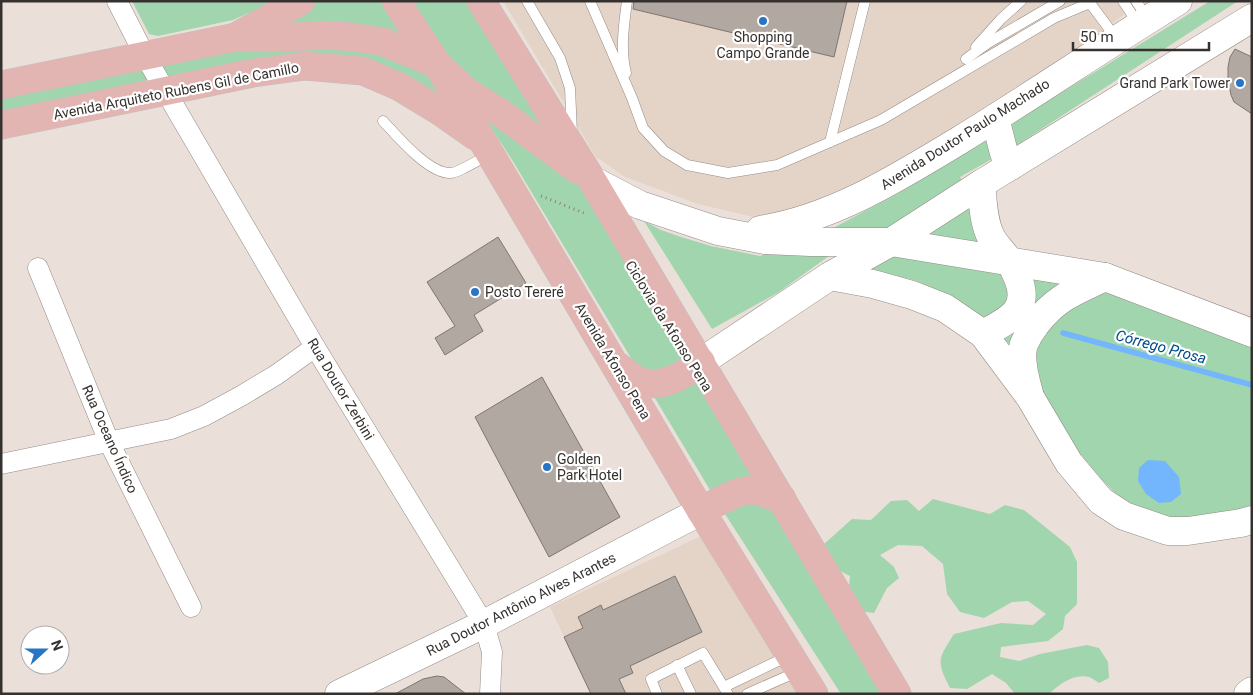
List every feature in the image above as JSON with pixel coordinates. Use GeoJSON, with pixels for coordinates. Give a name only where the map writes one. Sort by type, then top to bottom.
{"type":"FeatureCollection","features":[{"type":"Feature","properties":{"kind":"main road","name":"Avenida Afonso Pena"},"geometry":{"type":"LineString","coordinates":[[396,1],[437,64],[701,511],[814,694]]}},
{"type":"Feature","properties":{"kind":"main road"},"geometry":{"type":"LineString","coordinates":[[481,1],[592,180],[897,694]]}},
{"type":"Feature","properties":{"kind":"main road","name":"Avenida Doutor Paulo Machado"},"geometry":{"type":"LineString","coordinates":[[737,234],[782,226],[830,212],[893,180],[995,118],[1135,21],[1178,1]]}},
{"type":"Feature","properties":{"kind":"main road"},"geometry":{"type":"LineString","coordinates":[[236,37],[299,2]]}},
{"type":"Feature","properties":{"kind":"main road"},"geometry":{"type":"LineString","coordinates":[[616,365],[639,381],[652,383],[662,383],[686,373],[830,276],[891,242],[981,184],[1247,27]]}},
{"type":"Feature","properties":{"kind":"main road"},"geometry":{"type":"LineString","coordinates":[[1,85],[236,37],[324,35],[384,42],[437,64],[467,92],[501,113],[592,180],[640,204],[718,231],[774,240],[891,242],[1106,277],[1252,333]]}},
{"type":"Feature","properties":{"kind":"main road","name":"Avenida Arquiteto Rubens Gil de Camillo"},"geometry":{"type":"LineString","coordinates":[[1,125],[253,73],[305,66],[363,71],[400,87],[438,110],[486,148]]}},
{"type":"Feature","properties":{"kind":"main road"},"geometry":{"type":"LineString","coordinates":[[995,118],[1004,153],[1011,166]]}},
{"type":"Feature","properties":{"kind":"main road"},"geometry":{"type":"LineString","coordinates":[[981,184],[985,218],[990,235],[997,248],[1011,262],[1022,287],[1022,300],[1017,313],[1009,320],[983,334]]}},
{"type":"Feature","properties":{"kind":"main road"},"geometry":{"type":"LineString","coordinates":[[830,276],[873,284],[912,295],[945,308],[983,334],[1030,397],[1070,463],[1101,501],[1124,516],[1168,531],[1188,531],[1252,520]]}},
{"type":"Feature","properties":{"kind":"main road"},"geometry":{"type":"LineString","coordinates":[[1030,397],[1023,371],[1024,344],[1032,329],[1045,311],[1061,298],[1106,277]]}},
{"type":"Feature","properties":{"kind":"main road"},"geometry":{"type":"LineString","coordinates":[[701,511],[741,492],[752,490],[782,499]]}},
{"type":"Feature","properties":{"kind":"main road","name":"Rua Doutor Antônio Alves Arantes"},"geometry":{"type":"LineString","coordinates":[[339,694],[484,624],[701,511]]}},
{"type":"Feature","properties":{"kind":"main road"},"geometry":{"type":"LineString","coordinates":[[1248,694],[1252,691]]}},
{"type":"Feature","properties":{"kind":"street","name":"Rua Doutor Zerbini"},"geometry":{"type":"LineString","coordinates":[[117,1],[145,56],[315,347],[484,624],[492,652],[490,694]]}},
{"type":"Feature","properties":{"kind":"street","name":"Rua Oceano Índico"},"geometry":{"type":"LineString","coordinates":[[38,268],[109,442],[191,606]]}},
{"type":"Feature","properties":{"kind":"street"},"geometry":{"type":"LineString","coordinates":[[1,464],[171,428],[204,416],[276,375],[315,347]]}},
{"type":"Feature","properties":{"kind":"lane"},"geometry":{"type":"LineString","coordinates":[[527,1],[560,58],[570,88],[572,150]]}},
{"type":"Feature","properties":{"kind":"lane"},"geometry":{"type":"LineString","coordinates":[[590,1],[643,128],[664,151],[687,165],[728,173],[777,165],[880,120],[969,62],[1054,18],[1090,2],[1135,21]]}},
{"type":"Feature","properties":{"kind":"lane"},"geometry":{"type":"LineString","coordinates":[[627,1],[622,36],[623,63],[632,98]]}},
{"type":"Feature","properties":{"kind":"lane"},"geometry":{"type":"LineString","coordinates":[[830,142],[865,1]]}},
{"type":"Feature","properties":{"kind":"lane"},"geometry":{"type":"LineString","coordinates":[[969,62],[1001,19],[1021,1]]}},
{"type":"Feature","properties":{"kind":"lane"},"geometry":{"type":"LineString","coordinates":[[1123,1],[1135,21]]}},
{"type":"Feature","properties":{"kind":"lane"},"geometry":{"type":"LineString","coordinates":[[969,62],[988,43],[1055,3]]}},
{"type":"Feature","properties":{"kind":"lane"},"geometry":{"type":"LineString","coordinates":[[1054,18],[1055,3]]}},
{"type":"Feature","properties":{"kind":"lane"},"geometry":{"type":"LineString","coordinates":[[383,121],[416,156],[442,172],[452,174],[486,148]]}},
{"type":"Feature","properties":{"kind":"lane"},"geometry":{"type":"LineString","coordinates":[[657,694],[651,679],[703,653],[726,690],[794,663]]}},
{"type":"Feature","properties":{"kind":"lane"},"geometry":{"type":"LineString","coordinates":[[747,694],[794,663]]}},
{"type":"Feature","properties":{"kind":"lane"},"geometry":{"type":"LineString","coordinates":[[677,665],[691,694]]}},
{"type":"Feature","properties":{"kind":"path"},"geometry":{"type":"LineString","coordinates":[[533,193],[584,212],[589,220]]}},
{"type":"Feature","properties":{"kind":"shaded area","name":"Shopping Campo Grande"},"geometry":{"type":"Polygon","coordinates":[[[503,1],[1141,1],[1077,51],[979,113],[829,201],[761,219],[698,204],[625,177],[596,157],[503,1]]]}},
{"type":"Feature","properties":{"kind":"shaded area"},"geometry":{"type":"Polygon","coordinates":[[[701,536],[803,694],[591,694],[550,607],[701,536]]]}},
{"type":"Feature","properties":{"kind":"green space"},"geometry":{"type":"Polygon","coordinates":[[[132,1],[276,1],[233,20],[158,36],[149,34],[132,1]]]}},
{"type":"Feature","properties":{"kind":"green space"},"geometry":{"type":"Polygon","coordinates":[[[318,1],[382,1],[462,122],[347,59],[287,54],[158,78],[1,112],[1,94],[291,16],[318,1]]]}},
{"type":"Feature","properties":{"kind":"green space"},"geometry":{"type":"Polygon","coordinates":[[[409,1],[471,1],[889,694],[841,694],[716,500],[514,163],[409,1]]]}},
{"type":"Feature","properties":{"kind":"green space"},"geometry":{"type":"Polygon","coordinates":[[[1210,1],[1238,1],[1020,143],[960,177],[974,205],[982,246],[868,234],[826,258],[779,292],[712,329],[644,221],[661,230],[681,237],[711,246],[760,256],[835,227],[899,193],[1210,1]]]}},
{"type":"Feature","properties":{"kind":"green space"},"geometry":{"type":"Polygon","coordinates":[[[888,253],[1116,291],[1252,341],[1252,510],[1238,515],[1165,519],[1121,499],[1102,480],[1074,446],[1041,388],[1010,345],[983,317],[955,299],[917,281],[872,269],[888,253]]]}},
{"type":"Feature","properties":{"kind":"green space"},"geometry":{"type":"Polygon","coordinates":[[[933,499],[990,514],[1005,505],[1024,510],[1070,547],[1077,562],[1077,604],[1065,616],[1063,629],[1048,641],[1001,647],[1000,657],[1019,661],[1040,654],[1087,645],[1099,648],[1108,662],[1109,678],[1099,683],[1089,677],[1072,678],[1062,683],[1049,694],[1015,694],[1006,683],[992,674],[967,689],[950,688],[942,672],[941,660],[954,634],[1001,623],[1033,625],[1046,614],[1028,601],[1012,602],[984,618],[960,612],[947,594],[943,564],[922,546],[898,545],[880,555],[894,567],[899,578],[887,588],[874,613],[860,611],[848,597],[850,576],[836,569],[823,545],[852,519],[871,520],[891,501],[907,500],[919,511],[933,499]]]}},
{"type":"Feature","properties":{"kind":"water"},"geometry":{"type":"Polygon","coordinates":[[[1148,460],[1165,461],[1179,477],[1181,494],[1171,502],[1159,503],[1146,494],[1138,481],[1139,468],[1148,460]]]}},
{"type":"Feature","properties":{"kind":"building","name":"Shopping Campo Grande"},"geometry":{"type":"Polygon","coordinates":[[[634,1],[847,1],[834,57],[633,9],[634,1]]]}},
{"type":"Feature","properties":{"kind":"building","name":"Grand Park Tower"},"geometry":{"type":"Polygon","coordinates":[[[1235,49],[1252,57],[1252,114],[1234,102],[1231,95],[1228,67],[1230,57],[1235,49]]]}},
{"type":"Feature","properties":{"kind":"building"},"geometry":{"type":"Polygon","coordinates":[[[498,237],[526,283],[474,315],[483,331],[445,355],[435,338],[455,326],[427,282],[498,237]]]}},
{"type":"Feature","properties":{"kind":"building","name":"Golden Park Hotel"},"geometry":{"type":"Polygon","coordinates":[[[542,377],[620,517],[549,557],[475,417],[542,377]]]}},
{"type":"Feature","properties":{"kind":"building"},"geometry":{"type":"Polygon","coordinates":[[[675,576],[702,632],[630,666],[633,673],[619,679],[626,694],[591,694],[564,637],[583,628],[578,617],[601,605],[603,610],[675,576]]]}},
{"type":"Feature","properties":{"kind":"building"},"geometry":{"type":"Polygon","coordinates":[[[437,676],[444,677],[466,694],[395,694],[423,679],[437,676]]]}},
{"type":"Feature","properties":{"kind":"waterway","name":"Córrego Prosa"},"geometry":{"type":"LineString","coordinates":[[1063,333],[1252,385]]}},
{"type":"Feature","properties":{"kind":"place","name":"Shopping Campo Grande"},"geometry":{"type":"Point","coordinates":[763,21]}},
{"type":"Feature","properties":{"kind":"place","name":"Grand Park Tower"},"geometry":{"type":"Point","coordinates":[1240,83]}},
{"type":"Feature","properties":{"kind":"place","name":"Posto Tereré"},"geometry":{"type":"Point","coordinates":[475,292]}},
{"type":"Feature","properties":{"kind":"place","name":"Golden Park Hotel"},"geometry":{"type":"Point","coordinates":[547,467]}}]}
